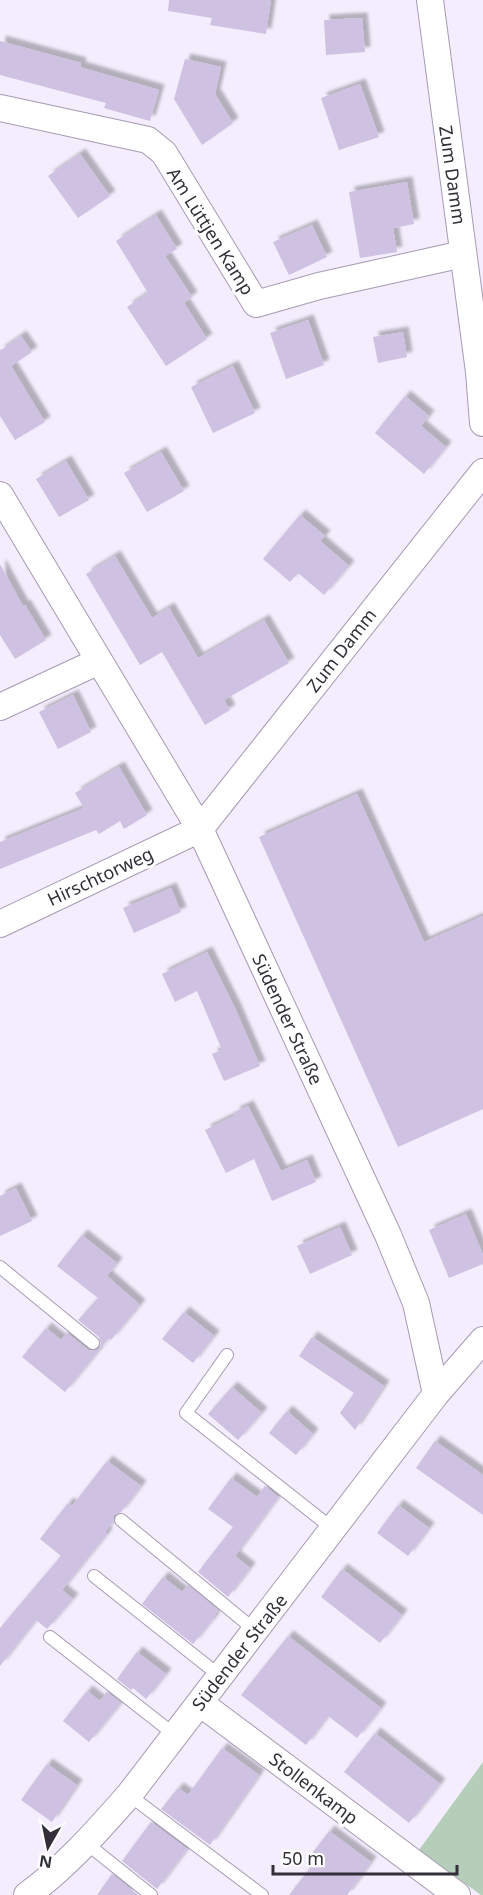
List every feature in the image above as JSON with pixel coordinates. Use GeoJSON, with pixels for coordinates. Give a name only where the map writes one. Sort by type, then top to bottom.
{"type":"FeatureCollection","features":[{"type":"Feature","properties":{"kind":"street","name":"Zum Damm"},"geometry":{"type":"LineString","coordinates":[[430,0],[479,372],[483,423]]}},
{"type":"Feature","properties":{"kind":"street","name":"Am Lüttjen Kamp"},"geometry":{"type":"LineString","coordinates":[[0,108],[148,140],[164,153],[256,304],[320,286],[463,254]]}},
{"type":"Feature","properties":{"kind":"street","name":"Zum Damm"},"geometry":{"type":"LineString","coordinates":[[200,829],[483,472]]}},
{"type":"Feature","properties":{"kind":"street","name":"Südender Straße"},"geometry":{"type":"LineString","coordinates":[[0,495],[200,829],[396,1255],[416,1303],[436,1395]]}},
{"type":"Feature","properties":{"kind":"street"},"geometry":{"type":"LineString","coordinates":[[0,707],[99,661]]}},
{"type":"Feature","properties":{"kind":"street","name":"Hirschtorweg"},"geometry":{"type":"LineString","coordinates":[[0,924],[200,829]]}},
{"type":"Feature","properties":{"kind":"street","name":"Südender Straße"},"geometry":{"type":"LineString","coordinates":[[27,1895],[55,1873],[86,1843],[129,1795],[436,1395],[483,1340]]}},
{"type":"Feature","properties":{"kind":"street","name":"Stollenkamp"},"geometry":{"type":"LineString","coordinates":[[200,1703],[457,1895]]}},
{"type":"Feature","properties":{"kind":"lane"},"geometry":{"type":"LineString","coordinates":[[0,1267],[93,1343]]}},
{"type":"Feature","properties":{"kind":"lane"},"geometry":{"type":"LineString","coordinates":[[227,1355],[186,1413],[333,1529]]}},
{"type":"Feature","properties":{"kind":"lane"},"geometry":{"type":"LineString","coordinates":[[121,1520],[256,1631]]}},
{"type":"Feature","properties":{"kind":"lane"},"geometry":{"type":"LineString","coordinates":[[94,1576],[220,1677]]}},
{"type":"Feature","properties":{"kind":"lane"},"geometry":{"type":"LineString","coordinates":[[50,1637],[175,1735]]}},
{"type":"Feature","properties":{"kind":"lane"},"geometry":{"type":"LineString","coordinates":[[129,1795],[262,1895]]}},
{"type":"Feature","properties":{"kind":"lane"},"geometry":{"type":"LineString","coordinates":[[86,1843],[151,1895]]}},
{"type":"Feature","properties":{"kind":"green space"},"geometry":{"type":"Polygon","coordinates":[[[483,1762],[483,1895],[481,1895],[419,1850],[483,1762]]]}},
{"type":"Feature","properties":{"kind":"building"},"geometry":{"type":"Polygon","coordinates":[[[169,0],[271,0],[266,34],[210,25],[212,18],[168,11],[169,0]]]}},
{"type":"Feature","properties":{"kind":"building"},"geometry":{"type":"Polygon","coordinates":[[[362,18],[365,52],[326,55],[324,20],[362,18]]]}},
{"type":"Feature","properties":{"kind":"building"},"geometry":{"type":"Polygon","coordinates":[[[0,41],[81,63],[80,67],[159,90],[150,121],[104,108],[106,103],[0,75],[0,41]]]}},
{"type":"Feature","properties":{"kind":"building"},"geometry":{"type":"Polygon","coordinates":[[[185,59],[221,67],[215,94],[233,123],[202,145],[174,99],[185,59]]]}},
{"type":"Feature","properties":{"kind":"building"},"geometry":{"type":"Polygon","coordinates":[[[360,84],[379,137],[339,150],[321,98],[360,84]]]}},
{"type":"Feature","properties":{"kind":"building"},"geometry":{"type":"Polygon","coordinates":[[[80,154],[110,196],[78,218],[48,176],[80,154]]]}},
{"type":"Feature","properties":{"kind":"building"},"geometry":{"type":"Polygon","coordinates":[[[407,182],[414,224],[393,228],[397,252],[360,258],[349,192],[407,182]]]}},
{"type":"Feature","properties":{"kind":"building"},"geometry":{"type":"Polygon","coordinates":[[[156,215],[177,249],[165,256],[192,297],[184,303],[207,339],[166,366],[127,307],[148,293],[116,241],[156,215]]]}},
{"type":"Feature","properties":{"kind":"building"},"geometry":{"type":"Polygon","coordinates":[[[312,225],[327,257],[289,275],[273,242],[312,225]]]}},
{"type":"Feature","properties":{"kind":"building"},"geometry":{"type":"Polygon","coordinates":[[[308,320],[324,365],[286,379],[270,333],[308,320]]]}},
{"type":"Feature","properties":{"kind":"building"},"geometry":{"type":"Polygon","coordinates":[[[403,332],[407,357],[378,363],[373,337],[403,332]]]}},
{"type":"Feature","properties":{"kind":"building"},"geometry":{"type":"Polygon","coordinates":[[[21,336],[32,352],[11,366],[45,422],[15,440],[0,416],[0,349],[21,336]]]}},
{"type":"Feature","properties":{"kind":"building"},"geometry":{"type":"Polygon","coordinates":[[[233,366],[255,413],[213,433],[191,387],[233,366]]]}},
{"type":"Feature","properties":{"kind":"building"},"geometry":{"type":"Polygon","coordinates":[[[405,396],[429,416],[421,426],[446,447],[424,474],[375,433],[405,396]]]}},
{"type":"Feature","properties":{"kind":"building"},"geometry":{"type":"Polygon","coordinates":[[[161,452],[184,491],[147,512],[124,473],[161,452]]]}},
{"type":"Feature","properties":{"kind":"building"},"geometry":{"type":"Polygon","coordinates":[[[66,461],[89,500],[59,517],[36,479],[66,461]]]}},
{"type":"Feature","properties":{"kind":"building"},"geometry":{"type":"Polygon","coordinates":[[[300,515],[325,536],[320,541],[349,566],[324,595],[298,573],[290,582],[263,559],[300,515]]]}},
{"type":"Feature","properties":{"kind":"building"},"geometry":{"type":"Polygon","coordinates":[[[115,556],[152,618],[169,608],[198,658],[264,620],[289,663],[224,700],[230,710],[205,725],[162,652],[140,665],[86,574],[115,556]]]}},
{"type":"Feature","properties":{"kind":"building"},"geometry":{"type":"Polygon","coordinates":[[[0,564],[23,606],[25,605],[46,640],[15,659],[0,635],[0,564]]]}},
{"type":"Feature","properties":{"kind":"building"},"geometry":{"type":"Polygon","coordinates":[[[73,695],[91,732],[58,749],[39,712],[73,695]]]}},
{"type":"Feature","properties":{"kind":"building"},"geometry":{"type":"Polygon","coordinates":[[[119,767],[147,815],[124,829],[120,821],[99,834],[96,830],[0,869],[0,842],[84,808],[75,793],[119,767]]]}},
{"type":"Feature","properties":{"kind":"building"},"geometry":{"type":"Polygon","coordinates":[[[357,794],[424,942],[483,916],[483,1109],[398,1147],[259,837],[357,794]]]}},
{"type":"Feature","properties":{"kind":"building"},"geometry":{"type":"Polygon","coordinates":[[[171,888],[181,912],[134,933],[123,908],[171,888]]]}},
{"type":"Feature","properties":{"kind":"building"},"geometry":{"type":"Polygon","coordinates":[[[207,952],[260,1066],[224,1081],[212,1054],[222,1050],[197,991],[175,1002],[162,974],[207,952]]]}},
{"type":"Feature","properties":{"kind":"building"},"geometry":{"type":"Polygon","coordinates":[[[248,1106],[281,1171],[307,1160],[316,1182],[272,1201],[254,1159],[226,1173],[205,1130],[236,1115],[234,1112],[248,1106]]]}},
{"type":"Feature","properties":{"kind":"building"},"geometry":{"type":"Polygon","coordinates":[[[16,1188],[32,1221],[0,1236],[0,1196],[16,1188]]]}},
{"type":"Feature","properties":{"kind":"building"},"geometry":{"type":"Polygon","coordinates":[[[466,1214],[483,1255],[483,1264],[449,1278],[429,1230],[466,1214]]]}},
{"type":"Feature","properties":{"kind":"building"},"geometry":{"type":"Polygon","coordinates":[[[340,1227],[352,1255],[310,1274],[297,1246],[340,1227]]]}},
{"type":"Feature","properties":{"kind":"building"},"geometry":{"type":"Polygon","coordinates":[[[82,1235],[117,1263],[107,1276],[140,1305],[111,1340],[109,1338],[65,1392],[22,1357],[46,1328],[61,1340],[67,1333],[88,1350],[95,1351],[100,1348],[99,1337],[78,1320],[98,1298],[57,1266],[82,1235]]]}},
{"type":"Feature","properties":{"kind":"building"},"geometry":{"type":"Polygon","coordinates":[[[184,1312],[214,1336],[193,1363],[162,1339],[184,1312]]]}},
{"type":"Feature","properties":{"kind":"building"},"geometry":{"type":"Polygon","coordinates":[[[312,1337],[384,1386],[355,1430],[340,1413],[354,1393],[299,1356],[312,1337]]]}},
{"type":"Feature","properties":{"kind":"building"},"geometry":{"type":"Polygon","coordinates":[[[232,1387],[262,1413],[238,1440],[208,1414],[232,1387]]]}},
{"type":"Feature","properties":{"kind":"building"},"geometry":{"type":"Polygon","coordinates":[[[287,1411],[313,1434],[296,1455],[269,1433],[287,1411]]]}},
{"type":"Feature","properties":{"kind":"building"},"geometry":{"type":"Polygon","coordinates":[[[435,1441],[483,1475],[483,1515],[416,1468],[435,1441]]]}},
{"type":"Feature","properties":{"kind":"building"},"geometry":{"type":"Polygon","coordinates":[[[107,1461],[141,1486],[121,1512],[114,1515],[113,1522],[105,1532],[107,1534],[62,1590],[73,1599],[47,1629],[36,1620],[0,1666],[0,1628],[61,1556],[40,1539],[68,1503],[72,1506],[107,1461]]]}},
{"type":"Feature","properties":{"kind":"building"},"geometry":{"type":"Polygon","coordinates":[[[231,1478],[257,1497],[265,1486],[278,1497],[235,1556],[250,1568],[228,1597],[198,1572],[233,1527],[208,1509],[231,1478]]]}},
{"type":"Feature","properties":{"kind":"building"},"geometry":{"type":"Polygon","coordinates":[[[398,1505],[429,1528],[408,1556],[377,1533],[398,1505]]]}},
{"type":"Feature","properties":{"kind":"building"},"geometry":{"type":"Polygon","coordinates":[[[342,1569],[402,1615],[380,1643],[321,1597],[342,1569]]]}},
{"type":"Feature","properties":{"kind":"building"},"geometry":{"type":"Polygon","coordinates":[[[163,1577],[182,1592],[188,1585],[218,1610],[193,1644],[142,1604],[163,1577]]]}},
{"type":"Feature","properties":{"kind":"building"},"geometry":{"type":"Polygon","coordinates":[[[288,1636],[381,1708],[357,1738],[328,1716],[306,1745],[241,1695],[288,1636]]]}},
{"type":"Feature","properties":{"kind":"building"},"geometry":{"type":"Polygon","coordinates":[[[137,1652],[166,1674],[146,1699],[117,1679],[137,1652]]]}},
{"type":"Feature","properties":{"kind":"building"},"geometry":{"type":"Polygon","coordinates":[[[87,1691],[100,1701],[107,1692],[121,1703],[89,1742],[63,1721],[87,1691]]]}},
{"type":"Feature","properties":{"kind":"building"},"geometry":{"type":"Polygon","coordinates":[[[375,1733],[440,1784],[409,1823],[344,1772],[375,1733]]]}},
{"type":"Feature","properties":{"kind":"building"},"geometry":{"type":"Polygon","coordinates":[[[222,1748],[259,1775],[210,1845],[161,1809],[178,1788],[188,1795],[222,1748]]]}},
{"type":"Feature","properties":{"kind":"building"},"geometry":{"type":"Polygon","coordinates":[[[47,1764],[77,1785],[52,1822],[21,1800],[47,1764]]]}},
{"type":"Feature","properties":{"kind":"building"},"geometry":{"type":"Polygon","coordinates":[[[151,1822],[187,1849],[157,1889],[122,1861],[151,1822]]]}},
{"type":"Feature","properties":{"kind":"building"},"geometry":{"type":"Polygon","coordinates":[[[329,1831],[371,1862],[347,1895],[289,1895],[314,1863],[308,1859],[329,1831]]]}},
{"type":"Feature","properties":{"kind":"building"},"geometry":{"type":"Polygon","coordinates":[[[112,1874],[138,1895],[97,1895],[112,1874]]]}}]}
